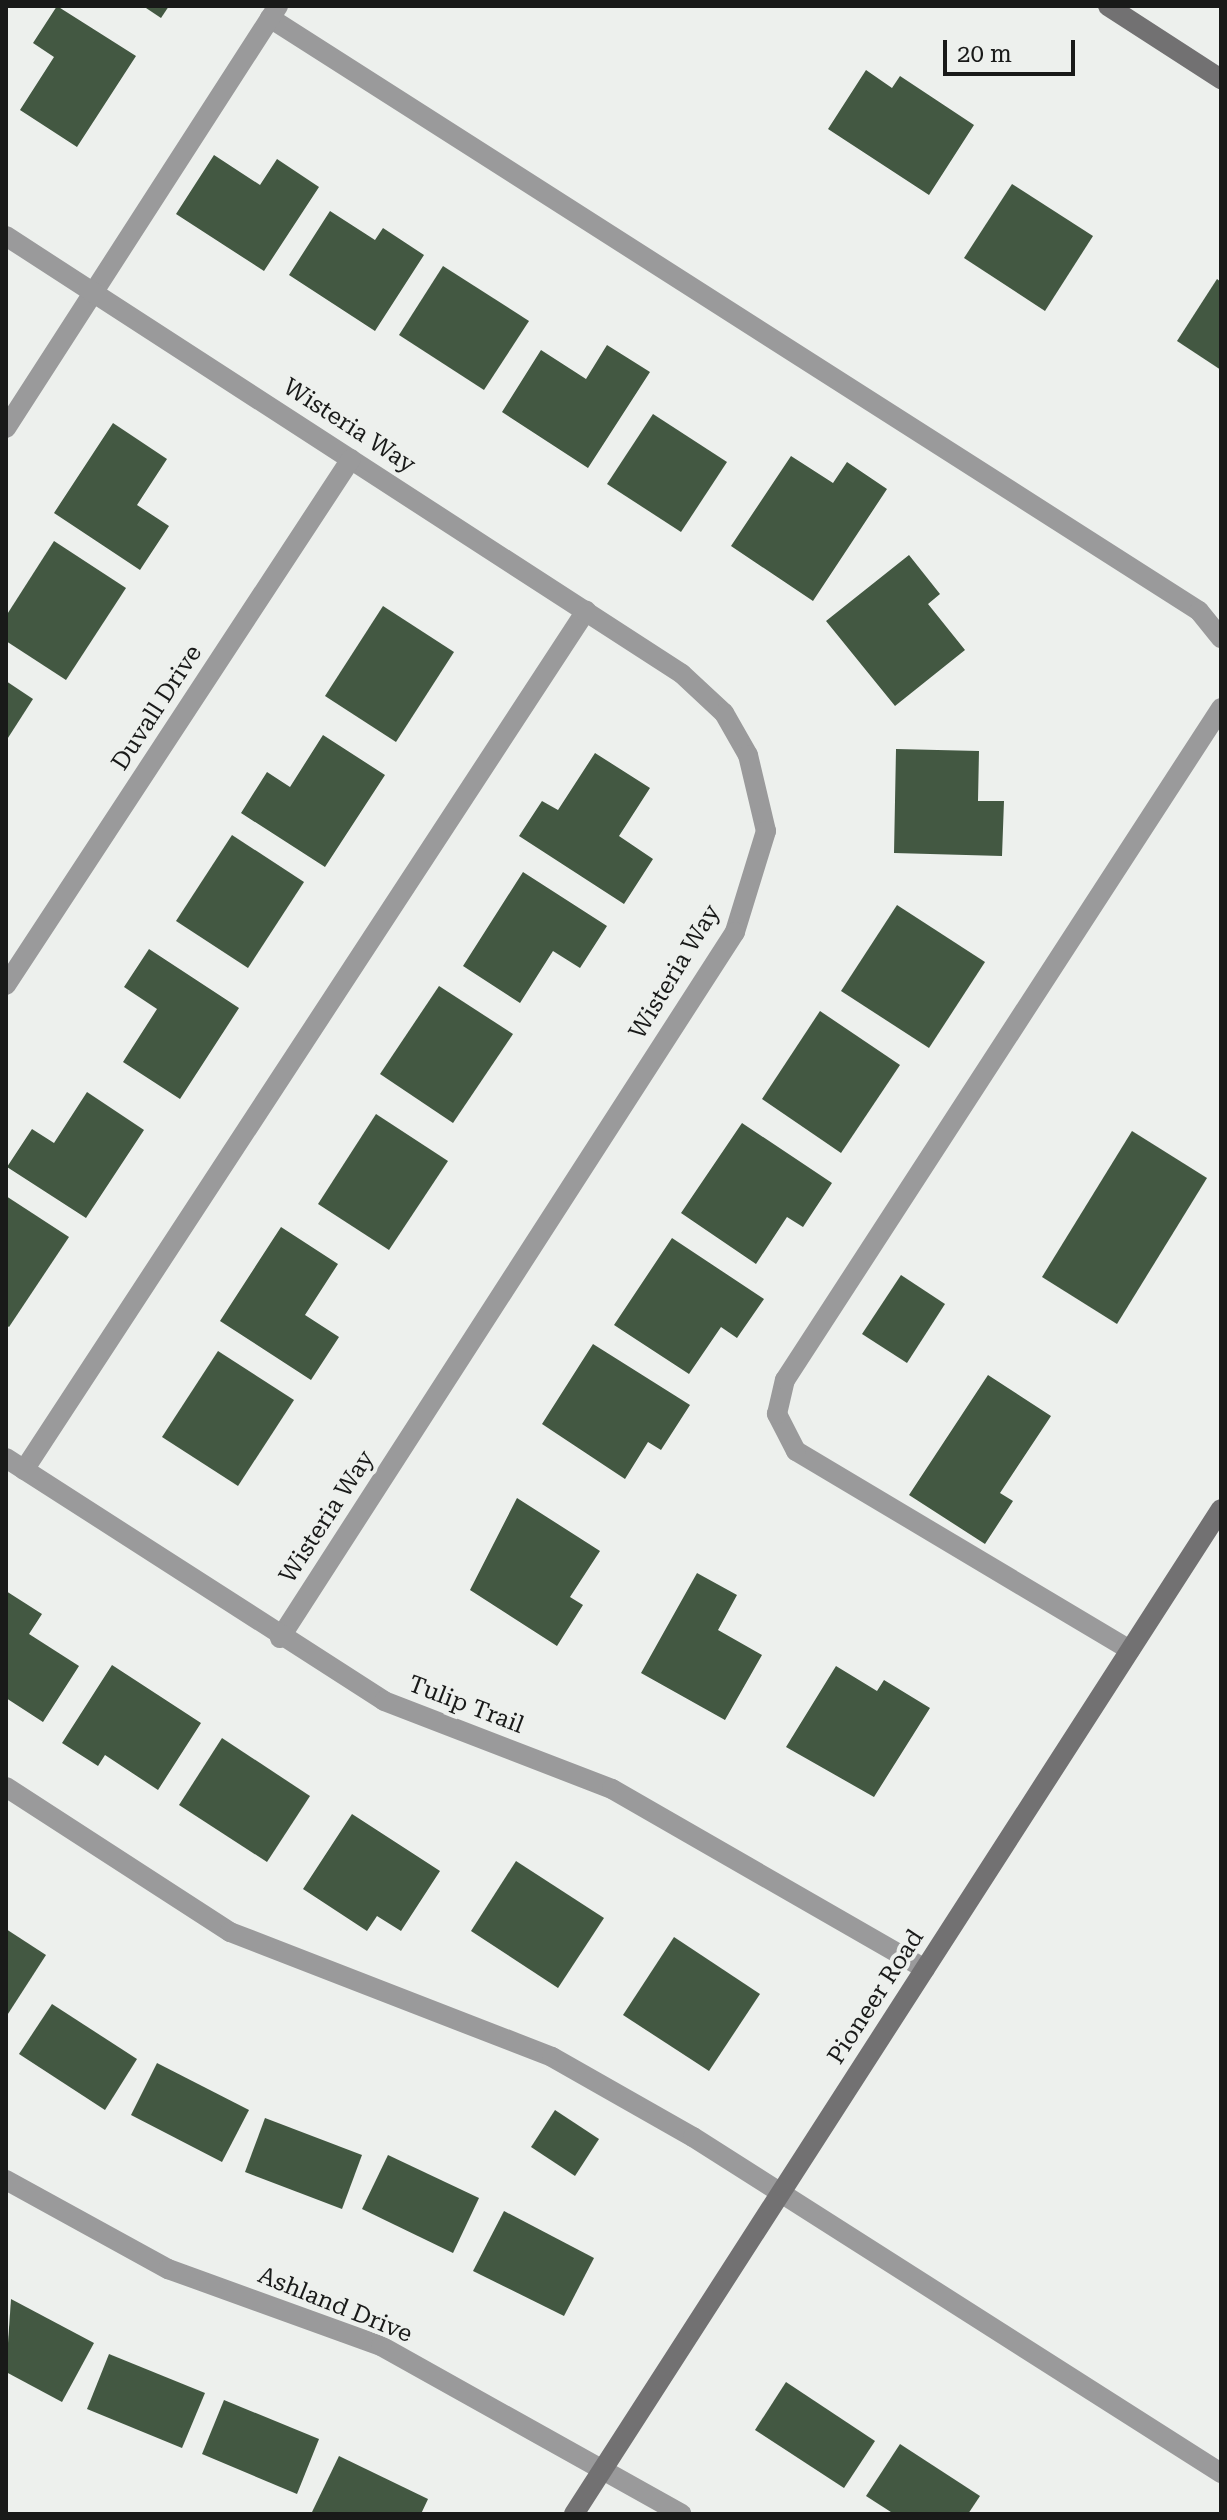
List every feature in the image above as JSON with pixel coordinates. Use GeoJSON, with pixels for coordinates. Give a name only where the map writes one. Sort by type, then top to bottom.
{"type":"FeatureCollection","features":[{"type":"Feature","properties":{"kind":"main road"},"geometry":{"type":"LineString","coordinates":[[1111,7],[1221,79]]}},
{"type":"Feature","properties":{"kind":"main road","name":"Pioneer Road"},"geometry":{"type":"LineString","coordinates":[[574,2514],[1221,1509]]}},
{"type":"Feature","properties":{"kind":"street"},"geometry":{"type":"LineString","coordinates":[[6,428],[274,12],[1199,611],[1221,638]]}},
{"type":"Feature","properties":{"kind":"street","name":"Wisteria Way"},"geometry":{"type":"LineString","coordinates":[[6,236],[682,674],[724,713],[748,755],[764,845],[735,932],[280,1638]]}},
{"type":"Feature","properties":{"kind":"street","name":"Duvall Drive"},"geometry":{"type":"LineString","coordinates":[[6,985],[351,459]]}},
{"type":"Feature","properties":{"kind":"street"},"geometry":{"type":"LineString","coordinates":[[24,1470],[586,611]]}},
{"type":"Feature","properties":{"kind":"street"},"geometry":{"type":"LineString","coordinates":[[1130,1650],[796,1451],[777,1414],[785,1380],[1221,708]]}},
{"type":"Feature","properties":{"kind":"street","name":"Tulip Trail"},"geometry":{"type":"LineString","coordinates":[[6,1458],[280,1638],[384,1701],[612,1789],[925,1969]]}},
{"type":"Feature","properties":{"kind":"street"},"geometry":{"type":"LineString","coordinates":[[6,1787],[230,1932],[552,2057],[780,2194],[1221,2473]]}},
{"type":"Feature","properties":{"kind":"street","name":"Ashland Drive"},"geometry":{"type":"LineString","coordinates":[[6,2180],[168,2269],[381,2346],[605,2466],[681,2514]]}},
{"type":"Feature","properties":{"kind":"building"},"geometry":{"type":"Polygon","coordinates":[[[57,6],[136,56],[77,147],[20,110],[54,57],[33,43],[57,6]]]}},
{"type":"Feature","properties":{"kind":"building"},"geometry":{"type":"Polygon","coordinates":[[[143,6],[169,6],[161,18],[143,6]]]}},
{"type":"Feature","properties":{"kind":"building"},"geometry":{"type":"Polygon","coordinates":[[[866,70],[892,88],[900,76],[974,125],[929,195],[828,129],[866,70]]]}},
{"type":"Feature","properties":{"kind":"building"},"geometry":{"type":"Polygon","coordinates":[[[214,155],[260,185],[277,159],[319,187],[264,271],[176,214],[214,155]]]}},
{"type":"Feature","properties":{"kind":"building"},"geometry":{"type":"Polygon","coordinates":[[[1012,184],[1093,236],[1045,311],[964,258],[1012,184]]]}},
{"type":"Feature","properties":{"kind":"building"},"geometry":{"type":"Polygon","coordinates":[[[330,211],[375,240],[383,228],[424,255],[375,331],[289,275],[330,211]]]}},
{"type":"Feature","properties":{"kind":"building"},"geometry":{"type":"Polygon","coordinates":[[[443,266],[529,321],[484,390],[399,335],[443,266]]]}},
{"type":"Feature","properties":{"kind":"building"},"geometry":{"type":"Polygon","coordinates":[[[1217,279],[1221,282],[1221,370],[1177,341],[1217,279]]]}},
{"type":"Feature","properties":{"kind":"building"},"geometry":{"type":"Polygon","coordinates":[[[607,345],[650,372],[588,468],[502,412],[541,350],[586,379],[607,345]]]}},
{"type":"Feature","properties":{"kind":"building"},"geometry":{"type":"Polygon","coordinates":[[[653,414],[727,462],[681,532],[607,484],[653,414]]]}},
{"type":"Feature","properties":{"kind":"building"},"geometry":{"type":"Polygon","coordinates":[[[113,423],[167,459],[137,505],[169,526],[140,570],[54,513],[113,423]]]}},
{"type":"Feature","properties":{"kind":"building"},"geometry":{"type":"Polygon","coordinates":[[[791,456],[833,483],[847,462],[887,489],[813,601],[731,546],[791,456]]]}},
{"type":"Feature","properties":{"kind":"building"},"geometry":{"type":"Polygon","coordinates":[[[54,541],[126,588],[66,680],[6,641],[6,616],[54,541]]]}},
{"type":"Feature","properties":{"kind":"building"},"geometry":{"type":"Polygon","coordinates":[[[909,555],[940,594],[928,604],[965,650],[895,706],[826,621],[909,555]]]}},
{"type":"Feature","properties":{"kind":"building"},"geometry":{"type":"Polygon","coordinates":[[[383,606],[454,652],[396,742],[325,696],[383,606]]]}},
{"type":"Feature","properties":{"kind":"building"},"geometry":{"type":"Polygon","coordinates":[[[6,681],[33,699],[6,741],[6,681]]]}},
{"type":"Feature","properties":{"kind":"building"},"geometry":{"type":"Polygon","coordinates":[[[323,735],[385,775],[325,867],[241,813],[267,772],[290,787],[323,735]]]}},
{"type":"Feature","properties":{"kind":"building"},"geometry":{"type":"Polygon","coordinates":[[[896,749],[979,751],[978,801],[1004,801],[1002,856],[894,853],[896,749]]]}},
{"type":"Feature","properties":{"kind":"building"},"geometry":{"type":"Polygon","coordinates":[[[595,753],[650,788],[619,836],[653,859],[624,904],[519,836],[542,801],[558,810],[595,753]]]}},
{"type":"Feature","properties":{"kind":"building"},"geometry":{"type":"Polygon","coordinates":[[[232,835],[304,882],[248,968],[176,921],[232,835]]]}},
{"type":"Feature","properties":{"kind":"building"},"geometry":{"type":"Polygon","coordinates":[[[523,872],[607,926],[580,968],[553,951],[520,1003],[463,966],[523,872]]]}},
{"type":"Feature","properties":{"kind":"building"},"geometry":{"type":"Polygon","coordinates":[[[897,905],[985,962],[929,1048],[841,991],[897,905]]]}},
{"type":"Feature","properties":{"kind":"building"},"geometry":{"type":"Polygon","coordinates":[[[149,949],[239,1008],[180,1099],[123,1062],[157,1009],[124,987],[149,949]]]}},
{"type":"Feature","properties":{"kind":"building"},"geometry":{"type":"Polygon","coordinates":[[[439,986],[513,1034],[453,1123],[380,1074],[439,986]]]}},
{"type":"Feature","properties":{"kind":"building"},"geometry":{"type":"Polygon","coordinates":[[[820,1011],[900,1065],[841,1153],[762,1099],[820,1011]]]}},
{"type":"Feature","properties":{"kind":"building"},"geometry":{"type":"Polygon","coordinates":[[[87,1092],[144,1130],[86,1218],[7,1167],[32,1129],[54,1143],[87,1092]]]}},
{"type":"Feature","properties":{"kind":"building"},"geometry":{"type":"Polygon","coordinates":[[[376,1114],[448,1161],[389,1250],[318,1204],[376,1114]]]}},
{"type":"Feature","properties":{"kind":"building"},"geometry":{"type":"Polygon","coordinates":[[[742,1123],[832,1183],[803,1227],[787,1217],[756,1264],[681,1213],[742,1123]]]}},
{"type":"Feature","properties":{"kind":"building"},"geometry":{"type":"Polygon","coordinates":[[[1132,1131],[1207,1178],[1117,1324],[1042,1277],[1132,1131]]]}},
{"type":"Feature","properties":{"kind":"building"},"geometry":{"type":"Polygon","coordinates":[[[6,1196],[69,1237],[9,1327],[6,1325],[6,1196]]]}},
{"type":"Feature","properties":{"kind":"building"},"geometry":{"type":"Polygon","coordinates":[[[281,1227],[338,1264],[305,1315],[339,1337],[311,1380],[220,1321],[281,1227]]]}},
{"type":"Feature","properties":{"kind":"building"},"geometry":{"type":"Polygon","coordinates":[[[672,1238],[764,1299],[737,1338],[721,1327],[689,1374],[614,1325],[672,1238]]]}},
{"type":"Feature","properties":{"kind":"building"},"geometry":{"type":"Polygon","coordinates":[[[901,1275],[945,1304],[907,1363],[862,1334],[901,1275]]]}},
{"type":"Feature","properties":{"kind":"building"},"geometry":{"type":"Polygon","coordinates":[[[593,1344],[690,1405],[661,1450],[648,1442],[625,1479],[542,1424],[593,1344]]]}},
{"type":"Feature","properties":{"kind":"building"},"geometry":{"type":"Polygon","coordinates":[[[218,1351],[294,1400],[238,1486],[162,1437],[218,1351]]]}},
{"type":"Feature","properties":{"kind":"building"},"geometry":{"type":"Polygon","coordinates":[[[988,1375],[1051,1416],[1000,1493],[1013,1501],[985,1544],[909,1495],[988,1375]]]}},
{"type":"Feature","properties":{"kind":"building"},"geometry":{"type":"Polygon","coordinates":[[[517,1498],[600,1551],[570,1597],[583,1605],[557,1646],[470,1590],[517,1498]]]}},
{"type":"Feature","properties":{"kind":"building"},"geometry":{"type":"Polygon","coordinates":[[[697,1573],[737,1595],[718,1630],[762,1655],[725,1720],[641,1673],[697,1573]]]}},
{"type":"Feature","properties":{"kind":"building"},"geometry":{"type":"Polygon","coordinates":[[[6,1591],[42,1614],[29,1634],[79,1666],[43,1722],[6,1698],[6,1591]]]}},
{"type":"Feature","properties":{"kind":"building"},"geometry":{"type":"Polygon","coordinates":[[[112,1665],[201,1723],[158,1790],[105,1755],[98,1766],[62,1743],[112,1665]]]}},
{"type":"Feature","properties":{"kind":"building"},"geometry":{"type":"Polygon","coordinates":[[[836,1666],[877,1691],[884,1680],[930,1708],[874,1797],[786,1747],[836,1666]]]}},
{"type":"Feature","properties":{"kind":"building"},"geometry":{"type":"Polygon","coordinates":[[[222,1738],[310,1796],[267,1862],[179,1805],[222,1738]]]}},
{"type":"Feature","properties":{"kind":"building"},"geometry":{"type":"Polygon","coordinates":[[[352,1814],[440,1871],[401,1931],[377,1916],[367,1931],[303,1889],[352,1814]]]}},
{"type":"Feature","properties":{"kind":"building"},"geometry":{"type":"Polygon","coordinates":[[[516,1861],[604,1918],[558,1988],[471,1931],[516,1861]]]}},
{"type":"Feature","properties":{"kind":"building"},"geometry":{"type":"Polygon","coordinates":[[[6,1929],[46,1955],[6,2017],[6,1929]]]}},
{"type":"Feature","properties":{"kind":"building"},"geometry":{"type":"Polygon","coordinates":[[[674,1937],[760,1994],[709,2071],[623,2015],[674,1937]]]}},
{"type":"Feature","properties":{"kind":"building"},"geometry":{"type":"Polygon","coordinates":[[[52,2004],[137,2059],[105,2110],[19,2054],[52,2004]]]}},
{"type":"Feature","properties":{"kind":"building"},"geometry":{"type":"Polygon","coordinates":[[[157,2063],[249,2110],[222,2162],[131,2115],[157,2063]]]}},
{"type":"Feature","properties":{"kind":"building"},"geometry":{"type":"Polygon","coordinates":[[[555,2110],[599,2139],[575,2176],[531,2147],[555,2110]]]}},
{"type":"Feature","properties":{"kind":"building"},"geometry":{"type":"Polygon","coordinates":[[[265,2118],[362,2155],[342,2209],[245,2172],[265,2118]]]}},
{"type":"Feature","properties":{"kind":"building"},"geometry":{"type":"Polygon","coordinates":[[[388,2155],[479,2198],[453,2253],[362,2209],[388,2155]]]}},
{"type":"Feature","properties":{"kind":"building"},"geometry":{"type":"Polygon","coordinates":[[[504,2211],[594,2258],[564,2316],[473,2271],[504,2211]]]}},
{"type":"Feature","properties":{"kind":"building"},"geometry":{"type":"Polygon","coordinates":[[[11,2299],[94,2343],[62,2402],[6,2372],[11,2299]]]}},
{"type":"Feature","properties":{"kind":"building"},"geometry":{"type":"Polygon","coordinates":[[[109,2354],[205,2393],[182,2448],[87,2409],[109,2354]]]}},
{"type":"Feature","properties":{"kind":"building"},"geometry":{"type":"Polygon","coordinates":[[[786,2382],[875,2441],[844,2488],[755,2430],[786,2382]]]}},
{"type":"Feature","properties":{"kind":"building"},"geometry":{"type":"Polygon","coordinates":[[[224,2400],[319,2439],[297,2494],[202,2454],[224,2400]]]}},
{"type":"Feature","properties":{"kind":"building"},"geometry":{"type":"Polygon","coordinates":[[[900,2444],[980,2496],[968,2514],[894,2514],[866,2496],[900,2444]]]}},
{"type":"Feature","properties":{"kind":"building"},"geometry":{"type":"Polygon","coordinates":[[[339,2456],[428,2499],[421,2514],[312,2512],[339,2456]]]}}]}
